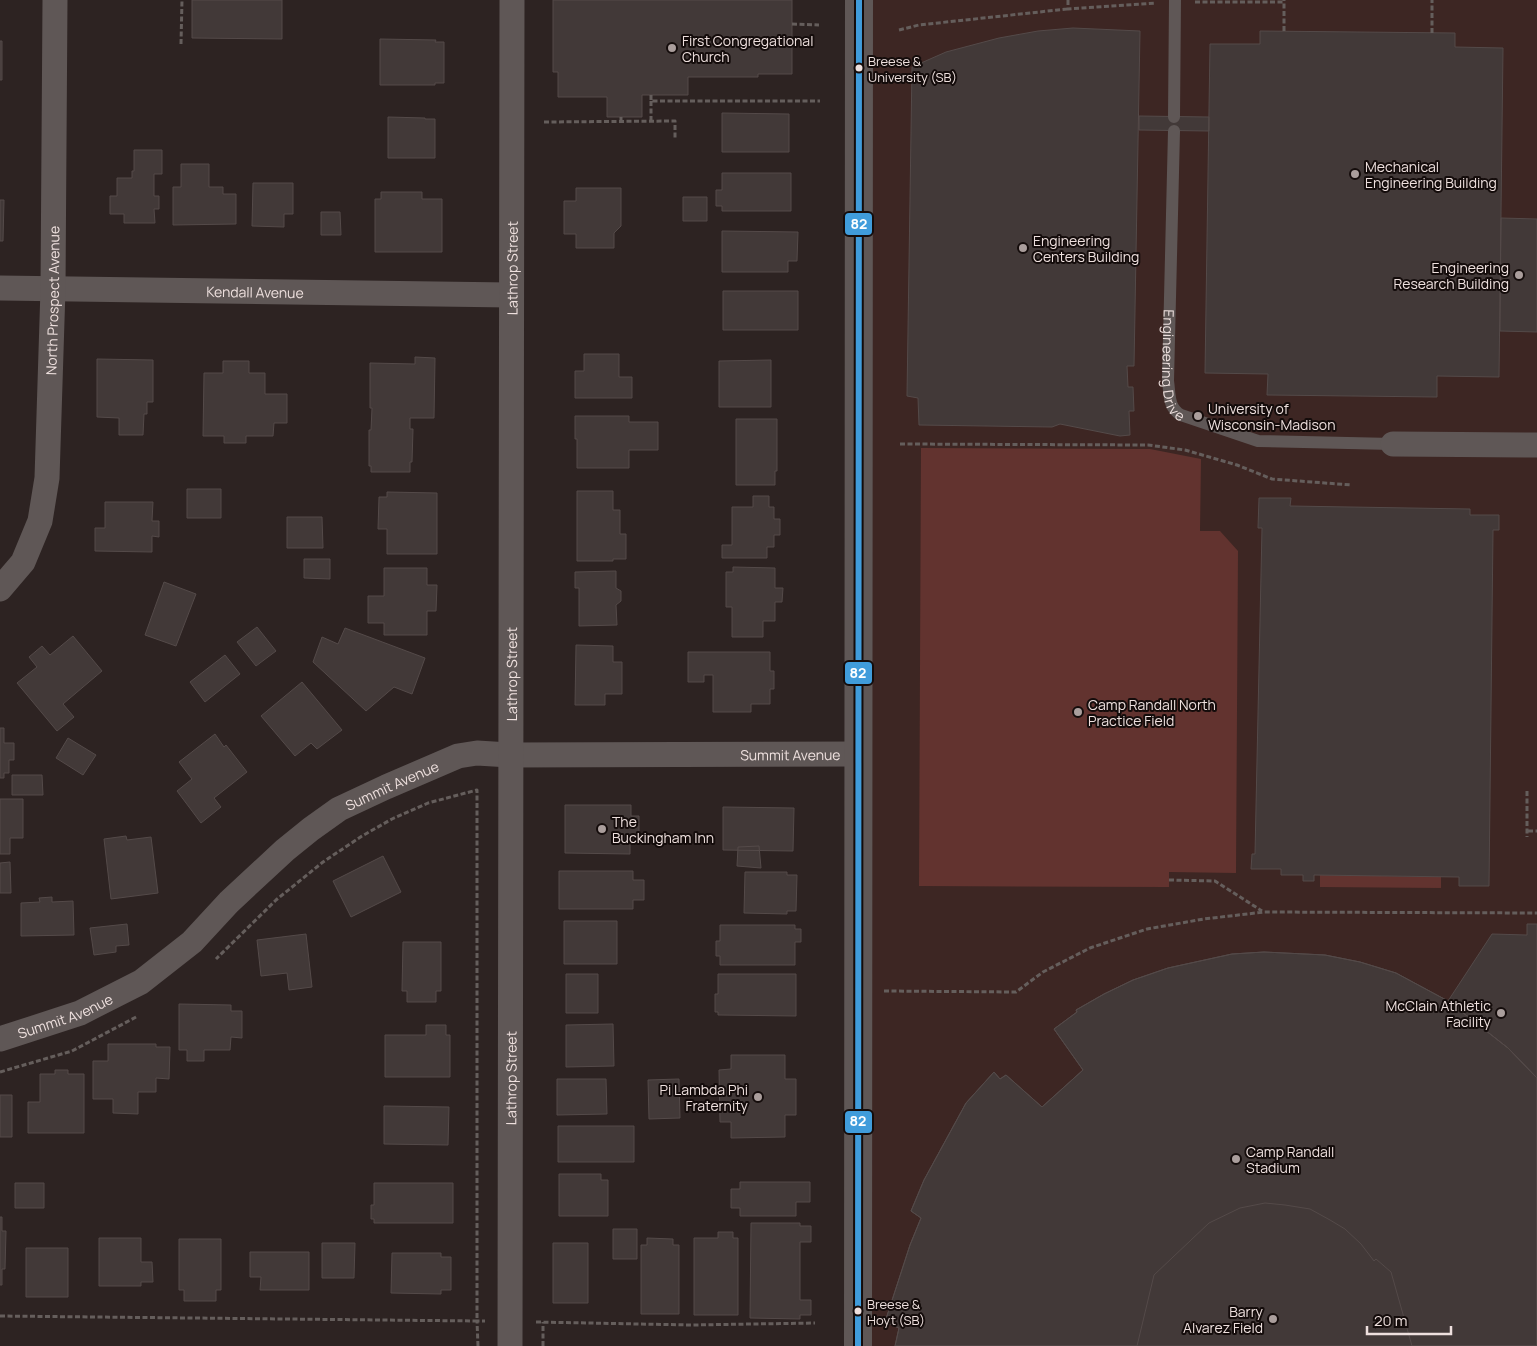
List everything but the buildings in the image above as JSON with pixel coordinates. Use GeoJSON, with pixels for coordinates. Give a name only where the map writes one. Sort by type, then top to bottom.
{"type":"FeatureCollection","features":[{"type":"Feature","properties":{"kind":"street","name":"North Prospect Avenue"},"geometry":{"type":"LineString","coordinates":[[0,589],[23,562],[40,521],[47,478],[53,289],[55,0]]}},
{"type":"Feature","properties":{"kind":"street","name":"Lathrop Street"},"geometry":{"type":"LineString","coordinates":[[510,1346],[512,0]]}},
{"type":"Feature","properties":{"kind":"street"},"geometry":{"type":"LineString","coordinates":[[858,1346],[859,0]]}},
{"type":"Feature","properties":{"kind":"street","name":"Kendall Avenue"},"geometry":{"type":"LineString","coordinates":[[0,288],[511,295]]}},
{"type":"Feature","properties":{"kind":"street","name":"Engineering Drive"},"geometry":{"type":"LineString","coordinates":[[1393,444],[1537,445]]}},
{"type":"Feature","properties":{"kind":"street","name":"Summit Avenue"},"geometry":{"type":"LineString","coordinates":[[0,1039],[80,1014],[141,982],[192,942],[229,902],[285,850],[339,809],[458,756],[477,753],[859,754]]}},
{"type":"Feature","properties":{"kind":"lane"},"geometry":{"type":"LineString","coordinates":[[1174,117],[1175,0]]}},
{"type":"Feature","properties":{"kind":"lane","name":"Engineering Drive"},"geometry":{"type":"LineString","coordinates":[[1174,131],[1168,381],[1170,404],[1175,412],[1181,416],[1258,441],[1393,444]]}},
{"type":"Feature","properties":{"kind":"path"},"geometry":{"type":"LineString","coordinates":[[181,44],[182,0]]}},
{"type":"Feature","properties":{"kind":"path"},"geometry":{"type":"LineString","coordinates":[[1284,0],[1284,30]]}},
{"type":"Feature","properties":{"kind":"path"},"geometry":{"type":"LineString","coordinates":[[1432,0],[1432,33]]}},
{"type":"Feature","properties":{"kind":"path"},"geometry":{"type":"LineString","coordinates":[[900,30],[919,24],[1068,9]]}},
{"type":"Feature","properties":{"kind":"path"},"geometry":{"type":"LineString","coordinates":[[792,24],[819,24]]}},
{"type":"Feature","properties":{"kind":"path"},"geometry":{"type":"LineString","coordinates":[[651,95],[651,122]]}},
{"type":"Feature","properties":{"kind":"path"},"geometry":{"type":"LineString","coordinates":[[651,100],[820,101]]}},
{"type":"Feature","properties":{"kind":"path"},"geometry":{"type":"LineString","coordinates":[[621,117],[621,122]]}},
{"type":"Feature","properties":{"kind":"path"},"geometry":{"type":"LineString","coordinates":[[544,122],[675,121],[675,138]]}},
{"type":"Feature","properties":{"kind":"path"},"geometry":{"type":"LineString","coordinates":[[900,444],[1148,445],[1185,450],[1237,465],[1272,479],[1352,484]]}},
{"type":"Feature","properties":{"kind":"path"},"geometry":{"type":"LineString","coordinates":[[477,790],[478,1346]]}},
{"type":"Feature","properties":{"kind":"path"},"geometry":{"type":"LineString","coordinates":[[1527,791],[1527,838]]}},
{"type":"Feature","properties":{"kind":"path"},"geometry":{"type":"LineString","coordinates":[[1527,830],[1537,831]]}},
{"type":"Feature","properties":{"kind":"path"},"geometry":{"type":"LineString","coordinates":[[1169,880],[1215,881],[1264,912]]}},
{"type":"Feature","properties":{"kind":"path"},"geometry":{"type":"LineString","coordinates":[[896,991],[1016,992],[1043,972],[1090,948],[1147,929],[1204,918],[1264,912],[1537,912]]}},
{"type":"Feature","properties":{"kind":"path"},"geometry":{"type":"LineString","coordinates":[[0,1316],[691,1325],[815,1323]]}},
{"type":"Feature","properties":{"kind":"path"},"geometry":{"type":"LineString","coordinates":[[543,1322],[543,1346]]}},
{"type":"Feature","properties":{"kind":"shaded area","name":"University of Wisconsin-Madison"},"geometry":{"type":"Polygon","coordinates":[[[859,0],[1537,0],[1537,1346],[858,1346],[859,0]]]}},
{"type":"Feature","properties":{"kind":"shaded area","name":"Camp Randall North Practice Field"},"geometry":{"type":"Polygon","coordinates":[[[921,448],[1150,449],[1201,459],[1200,531],[1220,531],[1238,551],[1236,873],[1169,872],[1169,887],[919,886],[921,448]]]}},
{"type":"Feature","properties":{"kind":"shaded area"},"geometry":{"type":"Polygon","coordinates":[[[1320,875],[1441,877],[1441,888],[1320,887],[1320,875]]]}},
{"type":"Feature","properties":{"kind":"transit line","name":"82"},"geometry":{"type":"LineString","coordinates":[[858,1346],[859,0]]}},
{"type":"Feature","properties":{"kind":"place","name":"First Congregational Church"},"geometry":{"type":"Point","coordinates":[672,48]}},
{"type":"Feature","properties":{"kind":"place","name":"Breese & University (SB)"},"geometry":{"type":"Point","coordinates":[859,68]}},
{"type":"Feature","properties":{"kind":"place","name":"Mechanical Engineering Building"},"geometry":{"type":"Point","coordinates":[1355,174]}},
{"type":"Feature","properties":{"kind":"place","name":"Engineering Centers Building"},"geometry":{"type":"Point","coordinates":[1023,248]}},
{"type":"Feature","properties":{"kind":"place","name":"Engineering Research Building"},"geometry":{"type":"Point","coordinates":[1519,275]}},
{"type":"Feature","properties":{"kind":"place","name":"University of Wisconsin-Madison"},"geometry":{"type":"Point","coordinates":[1198,416]}},
{"type":"Feature","properties":{"kind":"place","name":"Camp Randall North Practice Field"},"geometry":{"type":"Point","coordinates":[1078,712]}},
{"type":"Feature","properties":{"kind":"place","name":"The Buckingham Inn"},"geometry":{"type":"Point","coordinates":[602,829]}},
{"type":"Feature","properties":{"kind":"place","name":"McClain Athletic Facility"},"geometry":{"type":"Point","coordinates":[1501,1013]}},
{"type":"Feature","properties":{"kind":"place","name":"Pi Lambda Phi Fraternity"},"geometry":{"type":"Point","coordinates":[758,1097]}},
{"type":"Feature","properties":{"kind":"place","name":"Camp Randall Stadium"},"geometry":{"type":"Point","coordinates":[1236,1159]}},
{"type":"Feature","properties":{"kind":"place","name":"Breese & Hoyt (SB)"},"geometry":{"type":"Point","coordinates":[858,1311]}},
{"type":"Feature","properties":{"kind":"place","name":"Barry Alvarez Field"},"geometry":{"type":"Point","coordinates":[1273,1319]}}]}
